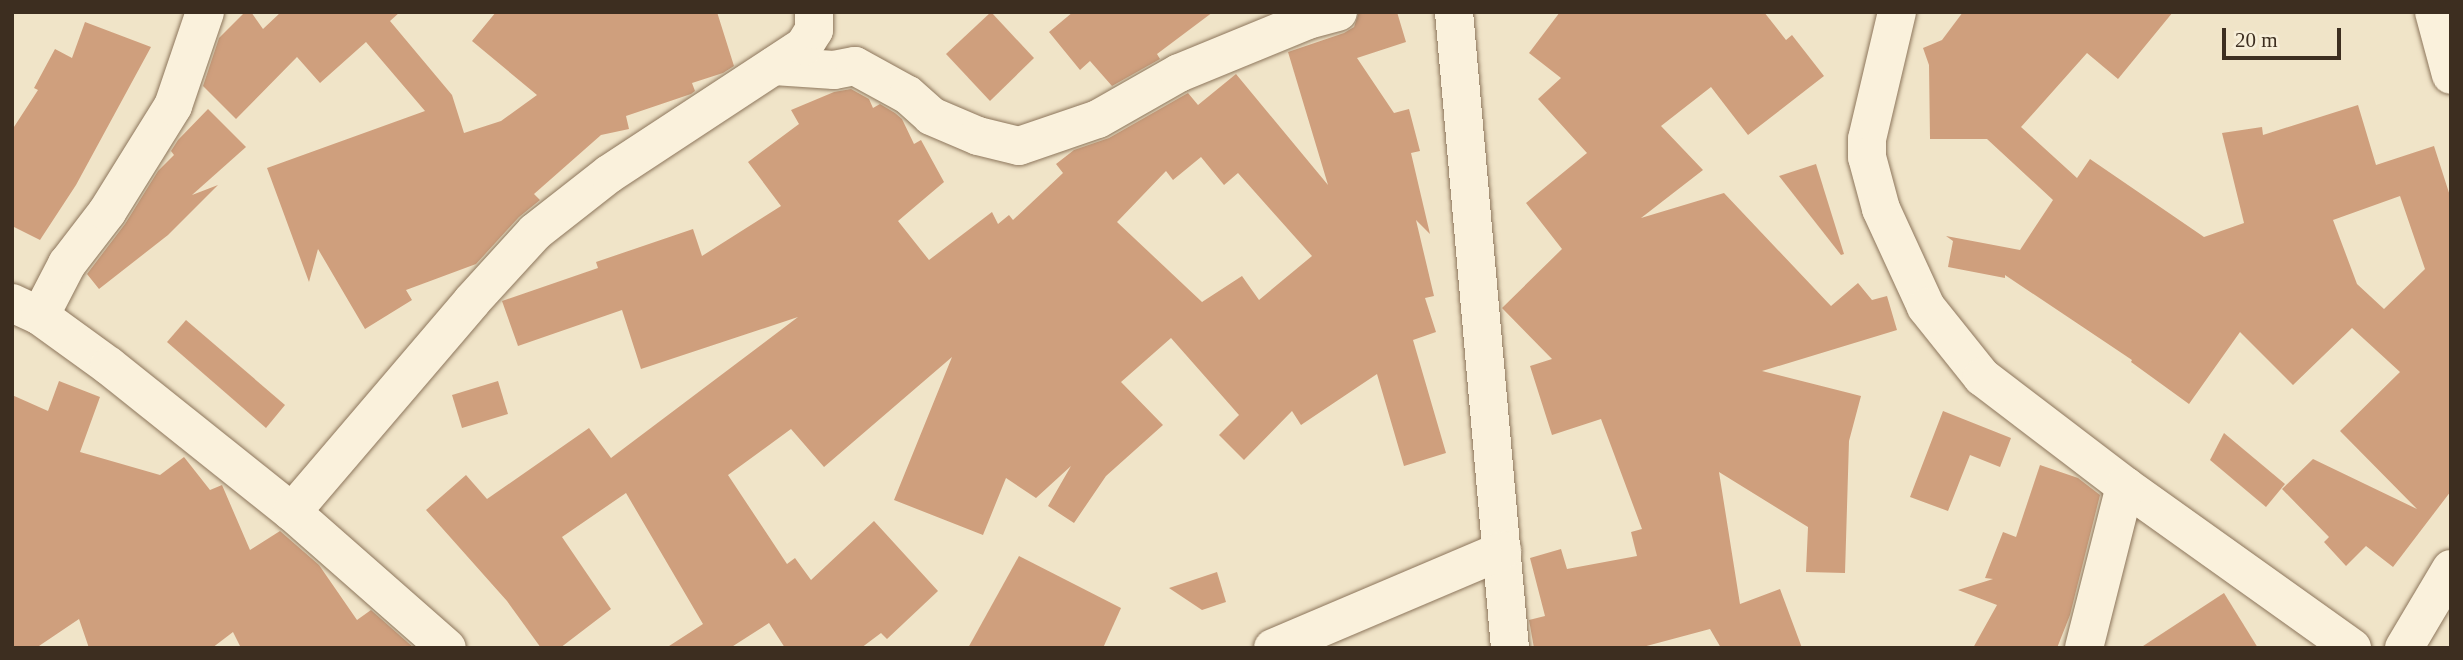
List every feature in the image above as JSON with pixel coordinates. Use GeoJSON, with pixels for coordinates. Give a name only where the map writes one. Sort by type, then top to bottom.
{"type":"FeatureCollection","features":[{"type":"Feature","properties":{"kind":"street"},"geometry":{"type":"LineString","coordinates":[[205,12],[173,106],[107,212],[67,264],[26,310],[109,366],[292,512],[447,648]]}},
{"type":"Feature","properties":{"kind":"street"},"geometry":{"type":"LineString","coordinates":[[292,512],[472,301],[536,232],[609,174],[811,39],[814,12]]}},
{"type":"Feature","properties":{"kind":"street"},"geometry":{"type":"LineString","coordinates":[[774,66],[835,70],[855,66],[908,95],[931,116],[978,136],[1019,146],[1098,119],[1179,73],[1308,20],[1338,12]]}},
{"type":"Feature","properties":{"kind":"street"},"geometry":{"type":"LineString","coordinates":[[1454,12],[1510,648]]}},
{"type":"Feature","properties":{"kind":"street"},"geometry":{"type":"LineString","coordinates":[[1897,12],[1867,139],[1867,157],[1881,209],[1926,307],[1982,377],[2125,486],[2352,648]]}},
{"type":"Feature","properties":{"kind":"street"},"geometry":{"type":"LineString","coordinates":[[2434,12],[2451,75]]}},
{"type":"Feature","properties":{"kind":"street"},"geometry":{"type":"LineString","coordinates":[[2084,648],[2125,486]]}},
{"type":"Feature","properties":{"kind":"street"},"geometry":{"type":"LineString","coordinates":[[1273,648],[1502,551]]}},
{"type":"Feature","properties":{"kind":"street"},"geometry":{"type":"LineString","coordinates":[[2403,648],[2451,569]]}},
{"type":"Feature","properties":{"kind":"building"},"geometry":{"type":"Polygon","coordinates":[[[245,12],[251,12],[263,29],[281,12],[400,12],[390,21],[452,95],[464,133],[501,121],[537,95],[472,41],[496,12],[717,12],[734,66],[723,73],[692,83],[695,91],[691,94],[626,116],[629,129],[601,135],[534,194],[540,200],[519,217],[476,264],[406,290],[412,300],[365,329],[318,249],[309,282],[267,168],[425,111],[366,42],[320,83],[297,57],[236,119],[203,86],[219,38],[245,12]]]}},
{"type":"Feature","properties":{"kind":"building"},"geometry":{"type":"Polygon","coordinates":[[[991,12],[1034,58],[990,101],[946,54],[991,12]]]}},
{"type":"Feature","properties":{"kind":"building"},"geometry":{"type":"Polygon","coordinates":[[[1073,12],[1213,12],[1157,54],[1160,59],[1112,86],[1090,61],[1080,70],[1049,32],[1073,12]]]}},
{"type":"Feature","properties":{"kind":"building"},"geometry":{"type":"Polygon","coordinates":[[[1359,12],[1397,12],[1406,42],[1357,58],[1394,113],[1409,109],[1420,151],[1411,153],[1430,234],[1416,220],[1434,296],[1425,298],[1436,332],[1413,340],[1446,453],[1404,466],[1377,374],[1301,425],[1292,411],[1244,460],[1219,435],[1239,415],[1171,338],[1121,382],[1163,425],[1106,476],[1074,523],[1048,506],[1071,466],[1036,498],[1006,478],[983,535],[894,500],[952,357],[824,467],[791,429],[728,475],[787,564],[795,558],[811,580],[874,521],[938,591],[887,639],[881,633],[861,648],[785,648],[769,623],[730,648],[666,648],[703,624],[626,493],[562,537],[611,609],[560,648],[541,648],[507,601],[426,510],[466,475],[487,499],[589,428],[611,458],[798,317],[641,369],[622,310],[518,346],[502,301],[598,268],[596,262],[693,229],[702,256],[781,206],[748,162],[799,124],[791,110],[834,92],[851,89],[869,99],[873,108],[880,104],[902,119],[914,144],[921,140],[944,182],[898,221],[929,260],[992,212],[998,224],[1009,215],[1013,220],[1063,173],[1056,164],[1074,150],[1109,138],[1188,93],[1198,105],[1236,74],[1328,185],[1288,52],[1354,27],[1359,12]],[[1201,157],[1173,180],[1166,171],[1117,222],[1202,302],[1242,276],[1259,300],[1312,256],[1238,173],[1224,185],[1201,157]]]}},
{"type":"Feature","properties":{"kind":"building"},"geometry":{"type":"Polygon","coordinates":[[[1560,12],[1764,12],[1786,40],[1792,35],[1824,76],[1748,135],[1711,87],[1661,126],[1703,170],[1641,218],[1724,193],[1831,306],[1858,283],[1872,300],[1887,296],[1897,330],[1762,371],[1861,396],[1849,441],[1845,573],[1806,572],[1808,527],[1719,472],[1740,604],[1780,589],[1802,648],[1721,648],[1710,629],[1639,648],[1534,648],[1529,620],[1545,616],[1530,558],[1561,549],[1567,569],[1637,556],[1631,532],[1642,529],[1601,419],[1552,435],[1530,366],[1552,359],[1502,308],[1562,249],[1526,203],[1587,153],[1538,99],[1561,78],[1529,53],[1560,12]]]}},
{"type":"Feature","properties":{"kind":"building"},"geometry":{"type":"Polygon","coordinates":[[[1963,12],[2173,12],[2118,79],[2087,53],[2021,127],[2077,178],[2090,159],[2204,237],[2244,223],[2222,133],[2262,127],[2263,135],[2358,105],[2376,165],[2434,146],[2451,199],[2451,491],[2393,567],[2366,546],[2346,566],[2324,542],[2329,537],[2282,489],[2313,459],[2417,509],[2340,431],[2400,372],[2352,328],[2293,385],[2240,332],[2189,404],[2131,362],[2132,360],[2005,275],[2005,278],[1948,267],[1953,241],[1946,236],[2020,250],[2053,200],[1987,139],[1930,139],[1929,65],[1923,48],[1942,40],[1963,12]],[[2400,196],[2333,220],[2357,284],[2384,309],[2425,269],[2400,196]]]}},
{"type":"Feature","properties":{"kind":"building"},"geometry":{"type":"Polygon","coordinates":[[[85,22],[151,47],[76,185],[40,240],[12,226],[12,130],[38,90],[34,88],[55,49],[72,58],[85,22]]]}},
{"type":"Feature","properties":{"kind":"building"},"geometry":{"type":"Polygon","coordinates":[[[208,109],[246,147],[192,195],[218,185],[168,235],[99,289],[87,274],[125,224],[158,171],[174,155],[171,151],[178,140],[208,109]]]}},
{"type":"Feature","properties":{"kind":"building"},"geometry":{"type":"Polygon","coordinates":[[[1816,164],[1844,254],[1841,255],[1779,176],[1816,164]]]}},
{"type":"Feature","properties":{"kind":"building"},"geometry":{"type":"Polygon","coordinates":[[[186,320],[285,405],[266,428],[167,342],[186,320]]]}},
{"type":"Feature","properties":{"kind":"building"},"geometry":{"type":"Polygon","coordinates":[[[59,381],[100,397],[80,452],[160,475],[184,457],[210,490],[222,485],[250,550],[280,531],[319,565],[357,620],[371,610],[414,648],[241,648],[233,632],[212,648],[89,648],[79,619],[36,648],[12,648],[12,395],[48,411],[59,381]]]}},
{"type":"Feature","properties":{"kind":"building"},"geometry":{"type":"Polygon","coordinates":[[[498,381],[508,414],[462,428],[452,395],[498,381]]]}},
{"type":"Feature","properties":{"kind":"building"},"geometry":{"type":"Polygon","coordinates":[[[1943,411],[2011,438],[2000,467],[1970,455],[1948,511],[1910,497],[1943,411]]]}},
{"type":"Feature","properties":{"kind":"building"},"geometry":{"type":"Polygon","coordinates":[[[2224,433],[2285,484],[2266,507],[2210,460],[2224,433]]]}},
{"type":"Feature","properties":{"kind":"building"},"geometry":{"type":"Polygon","coordinates":[[[2040,465],[2078,478],[2100,495],[2070,615],[2057,648],[1973,648],[1997,605],[1958,590],[1993,579],[1985,578],[2003,532],[2016,537],[2040,465]]]}},
{"type":"Feature","properties":{"kind":"building"},"geometry":{"type":"Polygon","coordinates":[[[1019,556],[1121,608],[1103,648],[968,648],[1019,556]]]}},
{"type":"Feature","properties":{"kind":"building"},"geometry":{"type":"Polygon","coordinates":[[[1217,572],[1226,602],[1202,610],[1169,588],[1217,572]]]}},
{"type":"Feature","properties":{"kind":"building"},"geometry":{"type":"Polygon","coordinates":[[[2224,593],[2258,648],[2140,648],[2224,593]]]}}]}
